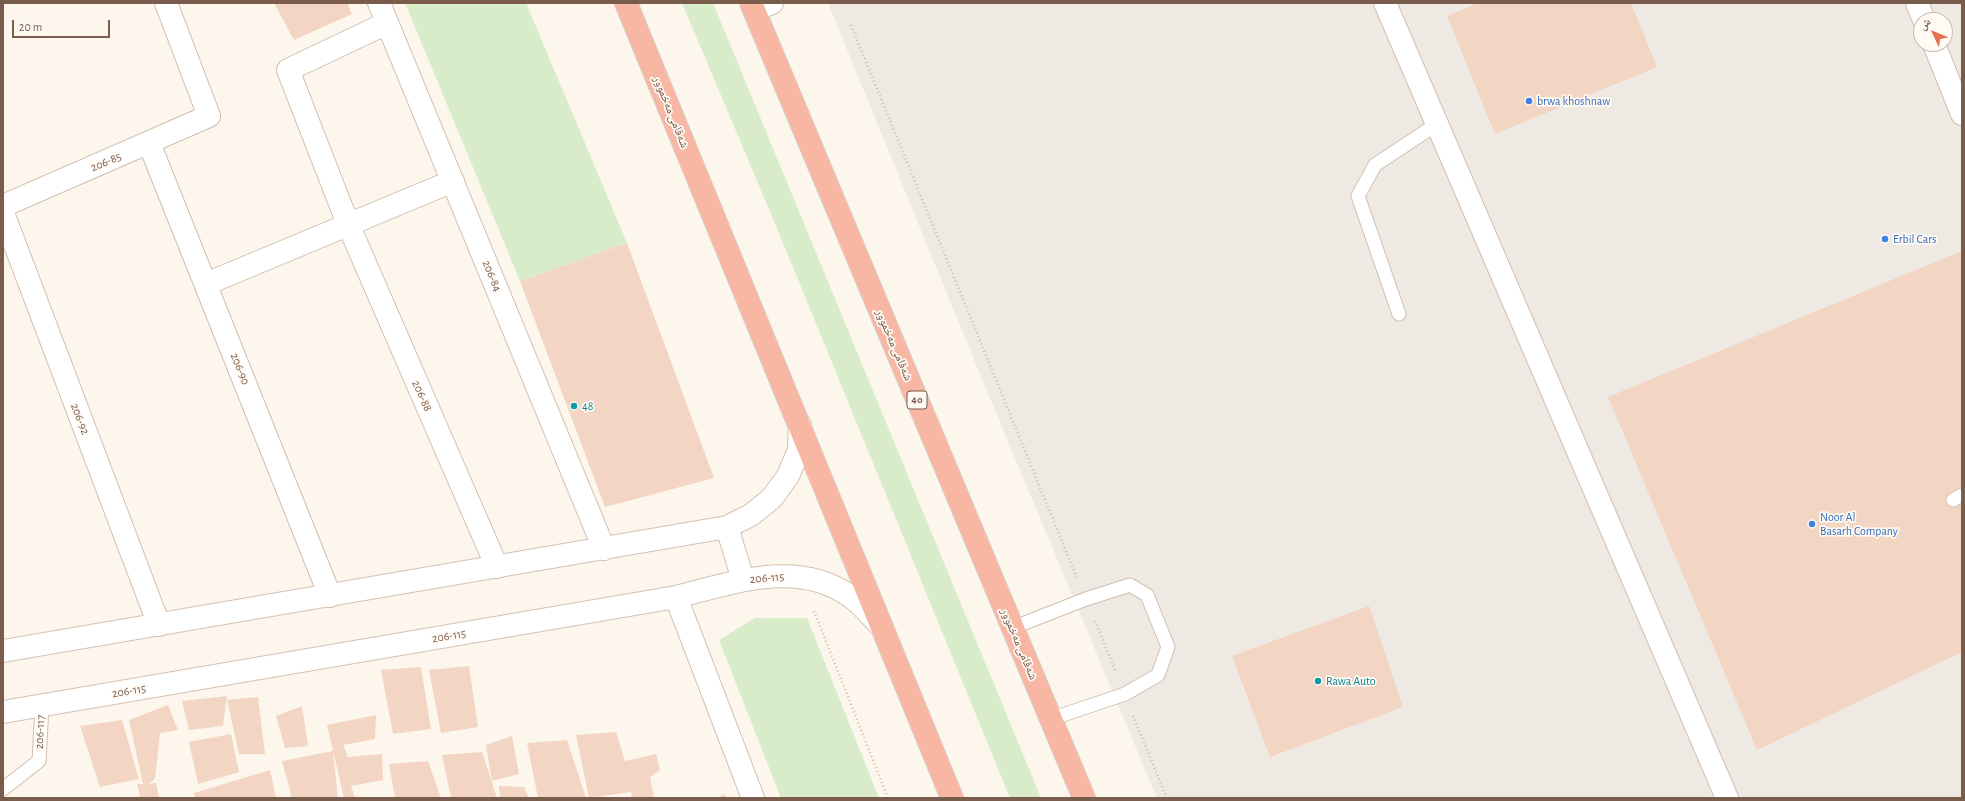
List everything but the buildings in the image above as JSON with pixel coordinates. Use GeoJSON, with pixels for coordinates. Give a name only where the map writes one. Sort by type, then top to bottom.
{"type":"FeatureCollection","features":[{"type":"Feature","properties":{"kind":"highway","name":"شەقامی مەخموور"},"geometry":{"type":"LineString","coordinates":[[626,3],[800,425],[879,624],[952,798]]}},
{"type":"Feature","properties":{"kind":"highway","name":"شەقامی مەخموور"},"geometry":{"type":"LineString","coordinates":[[759,6],[1012,628],[1084,798]]}},
{"type":"Feature","properties":{"kind":"street","name":"206-85"},"geometry":{"type":"LineString","coordinates":[[3,206],[209,116],[166,3]]}},
{"type":"Feature","properties":{"kind":"street"},"geometry":{"type":"LineString","coordinates":[[1385,3],[1727,798]]}},
{"type":"Feature","properties":{"kind":"street","name":"206-84"},"geometry":{"type":"LineString","coordinates":[[383,13],[604,549]]}},
{"type":"Feature","properties":{"kind":"street","name":"206-88"},"geometry":{"type":"LineString","coordinates":[[383,13],[288,70],[348,224],[497,567]]}},
{"type":"Feature","properties":{"kind":"street"},"geometry":{"type":"LineString","coordinates":[[1937,52],[1962,114]]}},
{"type":"Feature","properties":{"kind":"street","name":"206-90"},"geometry":{"type":"LineString","coordinates":[[150,143],[330,596]]}},
{"type":"Feature","properties":{"kind":"street"},"geometry":{"type":"LineString","coordinates":[[206,284],[453,181]]}},
{"type":"Feature","properties":{"kind":"street","name":"206-92"},"geometry":{"type":"LineString","coordinates":[[3,213],[159,625]]}},
{"type":"Feature","properties":{"kind":"street"},"geometry":{"type":"LineString","coordinates":[[3,651],[727,527],[751,515],[772,498],[788,476],[799,450],[800,425]]}},
{"type":"Feature","properties":{"kind":"street"},"geometry":{"type":"LineString","coordinates":[[727,527],[743,580]]}},
{"type":"Feature","properties":{"kind":"street","name":"206-115"},"geometry":{"type":"LineString","coordinates":[[3,712],[676,597],[756,577],[780,575],[805,578],[829,585],[850,596],[879,624]]}},
{"type":"Feature","properties":{"kind":"street"},"geometry":{"type":"LineString","coordinates":[[676,597],[753,798]]}},
{"type":"Feature","properties":{"kind":"lane"},"geometry":{"type":"LineString","coordinates":[[1399,314],[1358,196],[1375,164],[1437,124]]}},
{"type":"Feature","properties":{"kind":"lane"},"geometry":{"type":"LineString","coordinates":[[1012,628],[1086,599],[1130,584],[1147,595],[1168,647],[1158,675],[1124,694],[1051,719]]}},
{"type":"Feature","properties":{"kind":"lane","name":"206-117"},"geometry":{"type":"LineString","coordinates":[[3,789],[39,761],[42,706]]}},
{"type":"Feature","properties":{"kind":"path"},"geometry":{"type":"LineString","coordinates":[[852,25],[1167,798]]}},
{"type":"Feature","properties":{"kind":"path"},"geometry":{"type":"LineString","coordinates":[[812,607],[888,798]]}},
{"type":"Feature","properties":{"kind":"shaded area"},"geometry":{"type":"Polygon","coordinates":[[[828,3],[1962,3],[1962,798],[1157,798],[979,372],[828,3]]]}},
{"type":"Feature","properties":{"kind":"green space"},"geometry":{"type":"Polygon","coordinates":[[[405,3],[526,3],[627,243],[520,281],[405,3]]]}},
{"type":"Feature","properties":{"kind":"green space"},"geometry":{"type":"Polygon","coordinates":[[[682,3],[713,3],[1041,798],[1010,798],[779,233],[682,3]]]}},
{"type":"Feature","properties":{"kind":"green space"},"geometry":{"type":"Polygon","coordinates":[[[755,618],[807,618],[879,798],[781,798],[719,640],[755,618]]]}},
{"type":"Feature","properties":{"kind":"place","name":"brwa khoshnaw"},"geometry":{"type":"Point","coordinates":[1529,101]}},
{"type":"Feature","properties":{"kind":"place","name":"Erbil Cars"},"geometry":{"type":"Point","coordinates":[1885,239]}},
{"type":"Feature","properties":{"kind":"place","name":"48"},"geometry":{"type":"Point","coordinates":[574,406]}},
{"type":"Feature","properties":{"kind":"place","name":"Noor Al Basarh Company"},"geometry":{"type":"Point","coordinates":[1812,524]}},
{"type":"Feature","properties":{"kind":"place","name":"Rawa Auto"},"geometry":{"type":"Point","coordinates":[1318,681]}}]}
